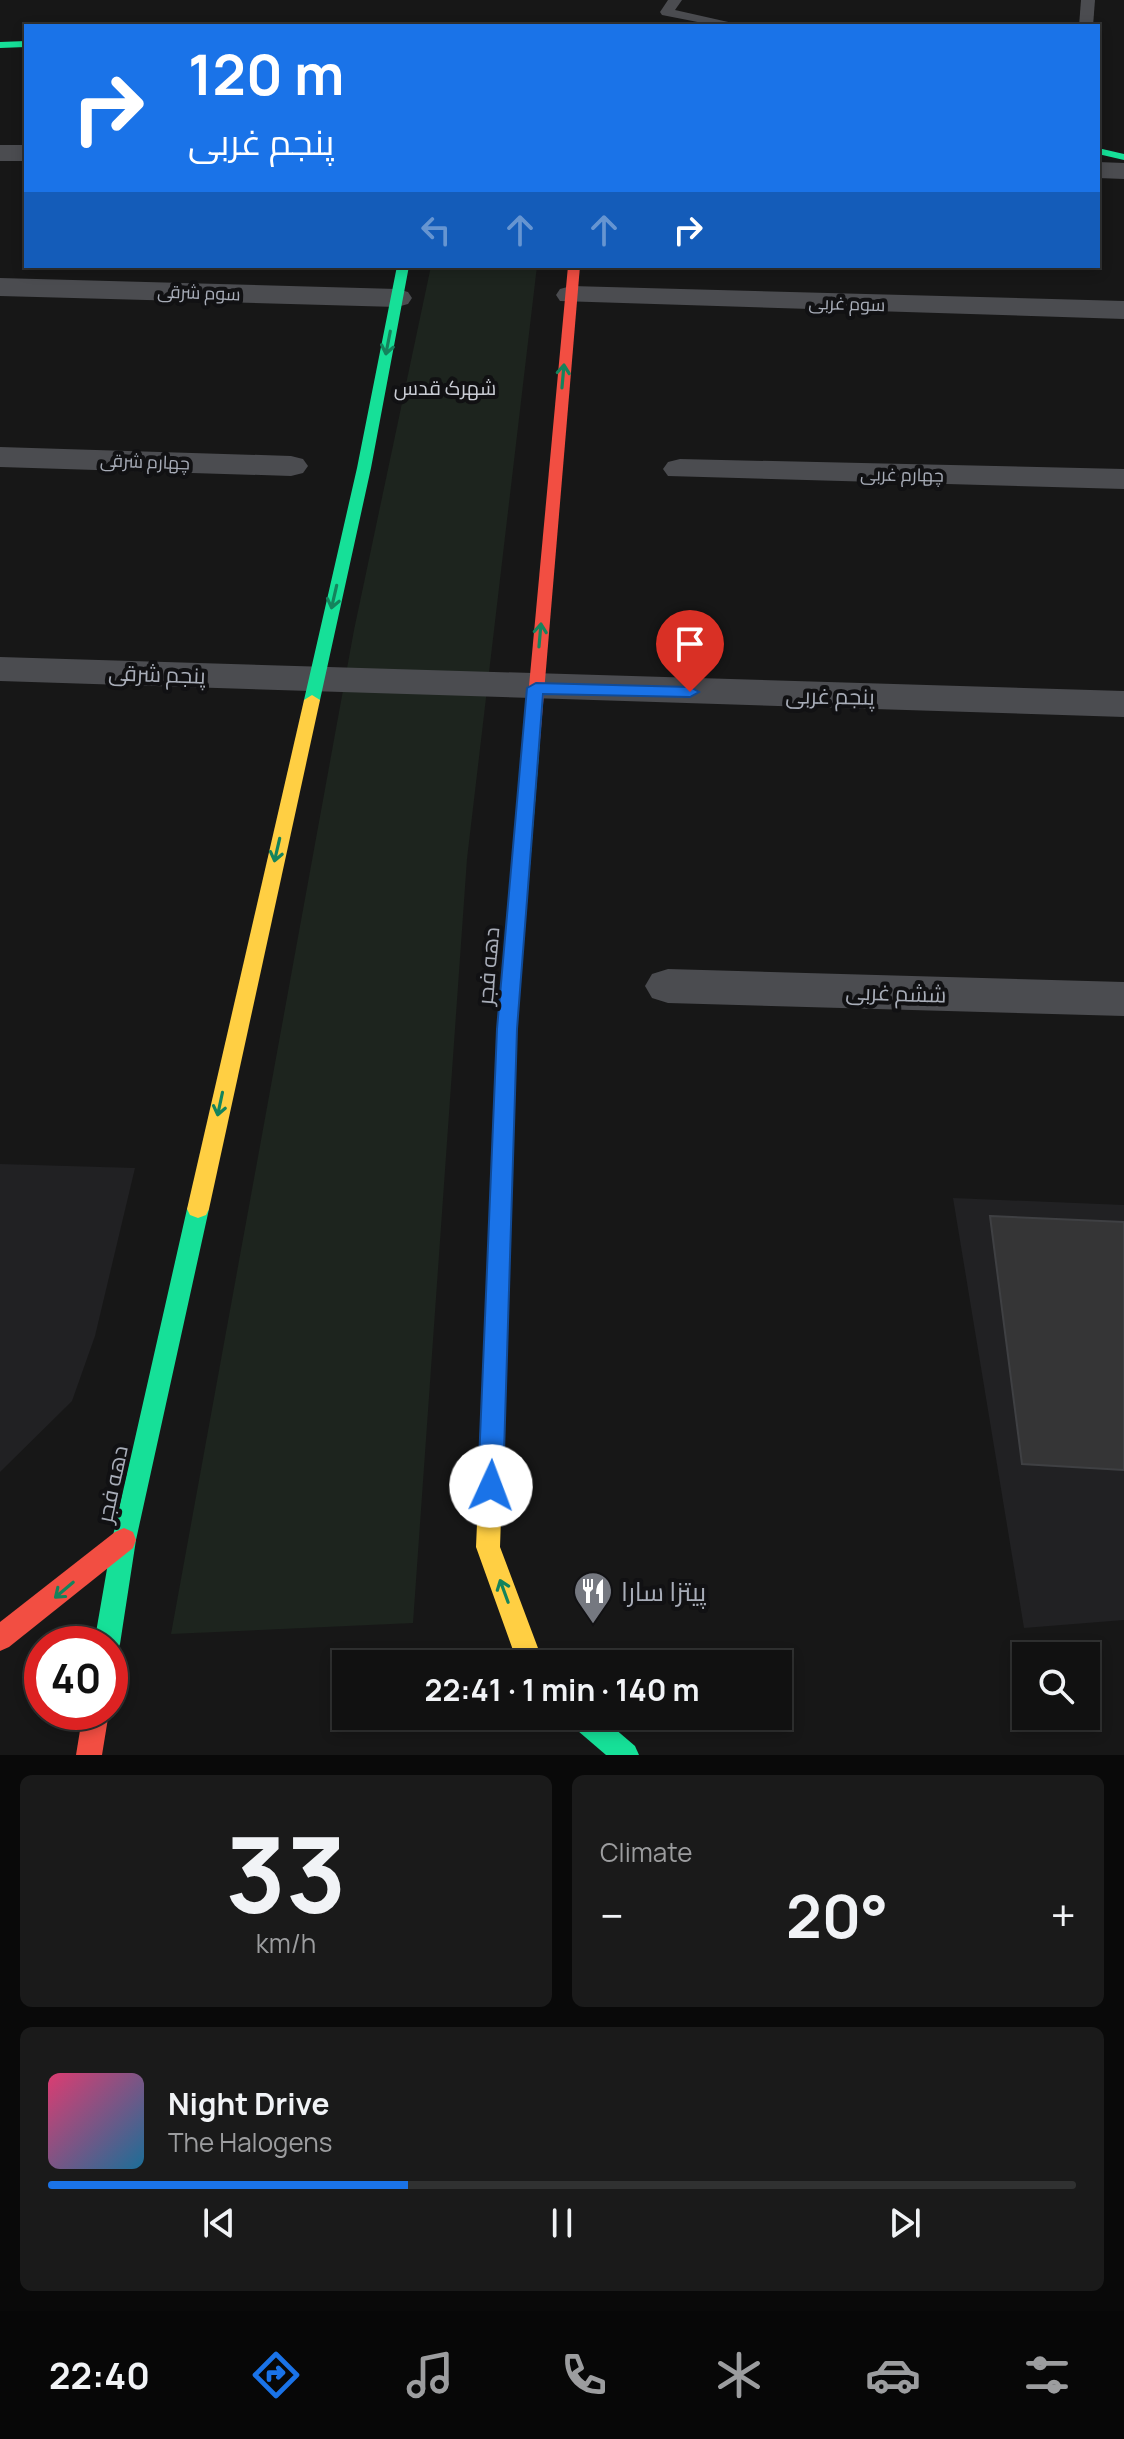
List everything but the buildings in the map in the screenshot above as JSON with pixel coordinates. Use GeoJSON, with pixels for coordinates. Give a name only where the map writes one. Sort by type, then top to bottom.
{"type":"FeatureCollection","features":[{"type":"Feature","properties":{"kind":"street"},"geometry":{"type":"LineString","coordinates":[[0,45],[24,44]]}},
{"type":"Feature","properties":{"kind":"street"},"geometry":{"type":"LineString","coordinates":[[1100,151],[1124,157]]}},
{"type":"Feature","properties":{"kind":"street"},"geometry":{"type":"LineString","coordinates":[[1100,170],[1124,171]]}},
{"type":"Feature","properties":{"kind":"street","name":"دهه فجر"},"geometry":{"type":"LineString","coordinates":[[110,1626],[124,1540],[364,468],[403,268]]}},
{"type":"Feature","properties":{"kind":"street","name":"دهه فجر"},"geometry":{"type":"LineString","coordinates":[[526,1650],[488,1547],[507,1029],[572,280]]}},
{"type":"Feature","properties":{"kind":"street","name":"سوم غربی"},"geometry":{"type":"LineString","coordinates":[[572,280],[1124,310]]}},
{"type":"Feature","properties":{"kind":"street","name":"سوم شرقی"},"geometry":{"type":"LineString","coordinates":[[0,287],[397,298]]}},
{"type":"Feature","properties":{"kind":"street","name":"چهارم شرقی"},"geometry":{"type":"LineString","coordinates":[[0,457],[291,466]]}},
{"type":"Feature","properties":{"kind":"street","name":"چهارم غربی"},"geometry":{"type":"LineString","coordinates":[[680,469],[1124,479]]}},
{"type":"Feature","properties":{"kind":"street","name":"پنجم شرقی"},"geometry":{"type":"LineString","coordinates":[[0,669],[536,688]]}},
{"type":"Feature","properties":{"kind":"street","name":"پنجم غربی"},"geometry":{"type":"LineString","coordinates":[[536,688],[1124,704]]}},
{"type":"Feature","properties":{"kind":"street","name":"ششم غربی"},"geometry":{"type":"LineString","coordinates":[[668,986],[1124,999]]}},
{"type":"Feature","properties":{"kind":"street","name":"دهه فجر"},"geometry":{"type":"LineString","coordinates":[[0,1638],[22,1624],[124,1540]]}},
{"type":"Feature","properties":{"kind":"street"},"geometry":{"type":"LineString","coordinates":[[89,1755],[93,1730]]}},
{"type":"Feature","properties":{"kind":"street"},"geometry":{"type":"LineString","coordinates":[[597,1730],[626,1755]]}},
{"type":"Feature","properties":{"kind":"lane"},"geometry":{"type":"LineString","coordinates":[[675,0],[667,12],[729,24]]}},
{"type":"Feature","properties":{"kind":"lane"},"geometry":{"type":"LineString","coordinates":[[1086,24],[1088,0]]}},
{"type":"Feature","properties":{"kind":"shaded area"},"geometry":{"type":"Polygon","coordinates":[[[431,268],[537,268],[467,859],[413,1623],[171,1634],[354,630],[431,268]]]}},
{"type":"Feature","properties":{"kind":"shaded area"},"geometry":{"type":"Polygon","coordinates":[[[0,1164],[135,1168],[95,1336],[72,1401],[0,1472],[0,1164]]]}},
{"type":"Feature","properties":{"kind":"shaded area"},"geometry":{"type":"Polygon","coordinates":[[[953,1198],[1124,1205],[1124,1620],[1024,1628],[953,1198]]]}},
{"type":"Feature","properties":{"kind":"traffic: fast"},"geometry":{"type":"LineString","coordinates":[[0,45],[24,44]]}},
{"type":"Feature","properties":{"kind":"traffic: fast"},"geometry":{"type":"LineString","coordinates":[[1100,151],[1124,157]]}},
{"type":"Feature","properties":{"kind":"traffic: fast"},"geometry":{"type":"LineString","coordinates":[[312,700],[364,468],[403,268]]}},
{"type":"Feature","properties":{"kind":"traffic: fast"},"geometry":{"type":"LineString","coordinates":[[497,1315],[507,1029],[532,740]]}},
{"type":"Feature","properties":{"kind":"traffic: fast"},"geometry":{"type":"LineString","coordinates":[[110,1626],[124,1540],[198,1209]]}},
{"type":"Feature","properties":{"kind":"traffic: fast"},"geometry":{"type":"LineString","coordinates":[[597,1730],[626,1755]]}},
{"type":"Feature","properties":{"kind":"traffic: slow"},"geometry":{"type":"LineString","coordinates":[[198,1209],[312,700]]}},
{"type":"Feature","properties":{"kind":"traffic: slow"},"geometry":{"type":"LineString","coordinates":[[497,1315],[488,1547],[526,1650]]}},
{"type":"Feature","properties":{"kind":"traffic: jam"},"geometry":{"type":"LineString","coordinates":[[532,740],[574,268]]}},
{"type":"Feature","properties":{"kind":"traffic: jam"},"geometry":{"type":"LineString","coordinates":[[0,1638],[124,1540]]}},
{"type":"Feature","properties":{"kind":"traffic: jam"},"geometry":{"type":"LineString","coordinates":[[89,1755],[93,1730]]}},
{"type":"Feature","properties":{"kind":"place","name":"پیتزا سارا"},"geometry":{"type":"Point","coordinates":[593,1625]}},
{"type":"Feature","properties":{"kind":"district","name":"شهرک قدس"},"geometry":{"type":"Point","coordinates":[445,387]}},
{"type":"Feature","properties":{"kind":"route"},"geometry":{"type":"LineString","coordinates":[[491,1486],[507,1029],[536,688],[690,692]]}}]}
